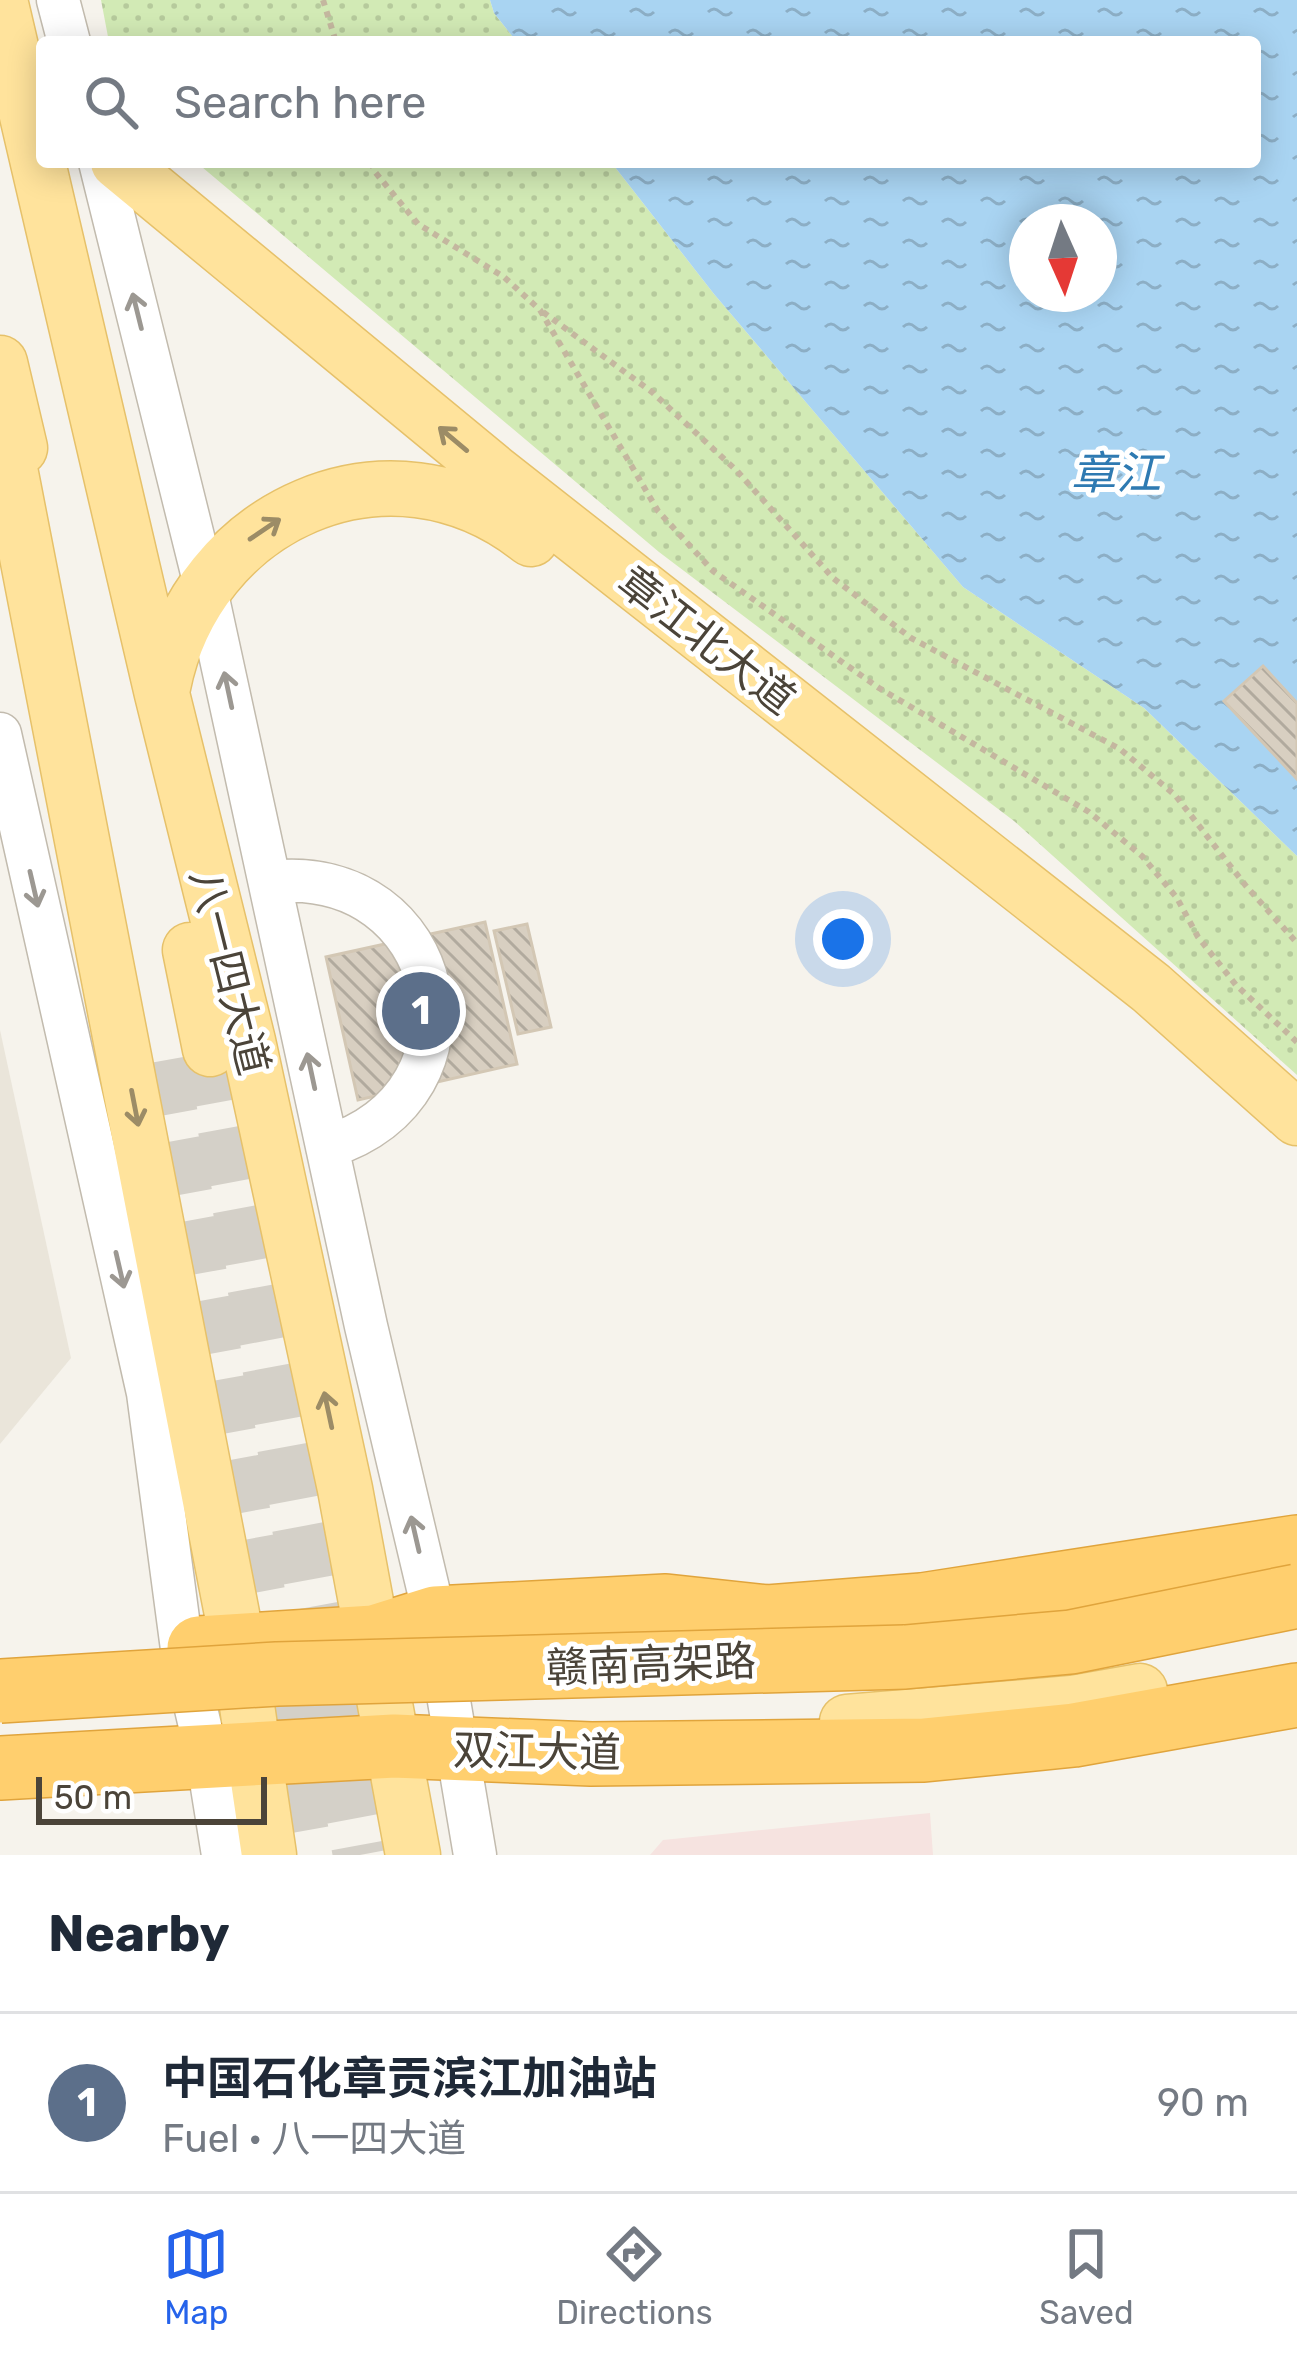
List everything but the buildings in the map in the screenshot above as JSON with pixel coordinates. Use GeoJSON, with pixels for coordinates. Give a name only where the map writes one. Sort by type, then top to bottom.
{"type":"FeatureCollection","features":[{"type":"Feature","properties":{"kind":"highway"},"geometry":{"type":"LineString","coordinates":[[0,1663],[374,1637],[666,1606],[768,1617],[922,1605],[1297,1547]]}},
{"type":"Feature","properties":{"kind":"highway","name":"赣南高架路"},"geometry":{"type":"LineString","coordinates":[[0,1691],[300,1673],[905,1657],[1071,1642],[1297,1596]]}},
{"type":"Feature","properties":{"kind":"highway","name":"赣南高架路"},"geometry":{"type":"LineString","coordinates":[[0,1732],[277,1716],[914,1697],[1070,1682],[1297,1641]]}},
{"type":"Feature","properties":{"kind":"highway","name":"双江大道"},"geometry":{"type":"LineString","coordinates":[[0,1768],[394,1746],[591,1754],[924,1750],[1074,1735],[1297,1695]]}},
{"type":"Feature","properties":{"kind":"main road"},"geometry":{"type":"LineString","coordinates":[[0,0],[32,101]]}},
{"type":"Feature","properties":{"kind":"main road"},"geometry":{"type":"LineString","coordinates":[[0,363],[186,1055],[43,168]]}},
{"type":"Feature","properties":{"kind":"main road","name":"八一四大道"},"geometry":{"type":"LineString","coordinates":[[47,168],[162,694],[248,1041],[418,1855]]}},
{"type":"Feature","properties":{"kind":"main road","name":"章江北大道"},"geometry":{"type":"LineString","coordinates":[[125,168],[496,475],[1151,988],[1297,1118]]}},
{"type":"Feature","properties":{"kind":"main road"},"geometry":{"type":"LineString","coordinates":[[0,416],[210,1647],[230,1755],[265,1855]]}},
{"type":"Feature","properties":{"kind":"main road","name":"章江北大道"},"geometry":{"type":"LineString","coordinates":[[162,694],[178,632],[205,585],[258,532],[301,508],[378,489],[426,491],[472,502],[502,515],[1132,1009],[1297,1160]]}},
{"type":"Feature","properties":{"kind":"main road"},"geometry":{"type":"LineString","coordinates":[[438,1630],[770,1640],[904,1632],[1064,1613],[1297,1569]]}},
{"type":"Feature","properties":{"kind":"main road"},"geometry":{"type":"LineString","coordinates":[[591,1754],[660,1729],[911,1720],[1049,1706],[1297,1664]]}},
{"type":"Feature","properties":{"kind":"street"},"geometry":{"type":"LineString","coordinates":[[58,0],[67,36]]}},
{"type":"Feature","properties":{"kind":"street"},"geometry":{"type":"LineString","coordinates":[[101,168],[205,585],[366,1326],[438,1630],[475,1855]]}},
{"type":"Feature","properties":{"kind":"street"},"geometry":{"type":"LineString","coordinates":[[0,734],[210,1647]]}},
{"type":"Feature","properties":{"kind":"street"},"geometry":{"type":"LineString","coordinates":[[270,883],[294,880],[341,887],[383,910],[414,946],[431,991],[431,1037],[416,1080],[403,1100],[370,1130],[327,1147]]}},
{"type":"Feature","properties":{"kind":"street"},"geometry":{"type":"LineString","coordinates":[[366,1326],[374,1637]]}},
{"type":"Feature","properties":{"kind":"street"},"geometry":{"type":"LineString","coordinates":[[223,1855],[230,1755]]}},
{"type":"Feature","properties":{"kind":"path"},"geometry":{"type":"LineString","coordinates":[[323,0],[334,36]]}},
{"type":"Feature","properties":{"kind":"path"},"geometry":{"type":"LineString","coordinates":[[373,168],[418,224],[504,277],[540,310],[652,392],[736,471],[832,578],[911,638],[1120,749],[1175,795],[1297,943]]}},
{"type":"Feature","properties":{"kind":"path"},"geometry":{"type":"LineString","coordinates":[[540,310],[658,511],[713,571],[879,688],[1089,812],[1142,856],[1236,985],[1297,1042]]}},
{"type":"Feature","properties":{"kind":"shaded area"},"geometry":{"type":"Polygon","coordinates":[[[0,1030],[71,1358],[0,1444],[0,1030]]]}},
{"type":"Feature","properties":{"kind":"shaded area"},"geometry":{"type":"Polygon","coordinates":[[[930,1813],[933,1855],[650,1855],[663,1840],[930,1813]]]}},
{"type":"Feature","properties":{"kind":"green space"},"geometry":{"type":"Polygon","coordinates":[[[101,0],[490,0],[512,36],[108,36],[101,0]]]}},
{"type":"Feature","properties":{"kind":"green space"},"geometry":{"type":"Polygon","coordinates":[[[203,168],[616,168],[714,294],[963,587],[1144,708],[1297,856],[1297,1075],[1014,821],[659,552],[203,168]]]}},
{"type":"Feature","properties":{"kind":"water","name":"章江"},"geometry":{"type":"Polygon","coordinates":[[[490,0],[1297,0],[1297,856],[1144,708],[963,587],[714,294],[616,168],[1261,168],[1261,36],[512,36],[490,0]]]}},
{"type":"Feature","properties":{"kind":"tunnel"},"geometry":{"type":"LineString","coordinates":[[210,1049],[360,1855]]}},
{"type":"Feature","properties":{"kind":"tunnel"},"geometry":{"type":"LineString","coordinates":[[161,1061],[306,1855]]}},
{"type":"Feature","properties":{"kind":"place","name":"中国石化章贡滨江加油站"},"geometry":{"type":"Point","coordinates":[421,1011]}}]}
